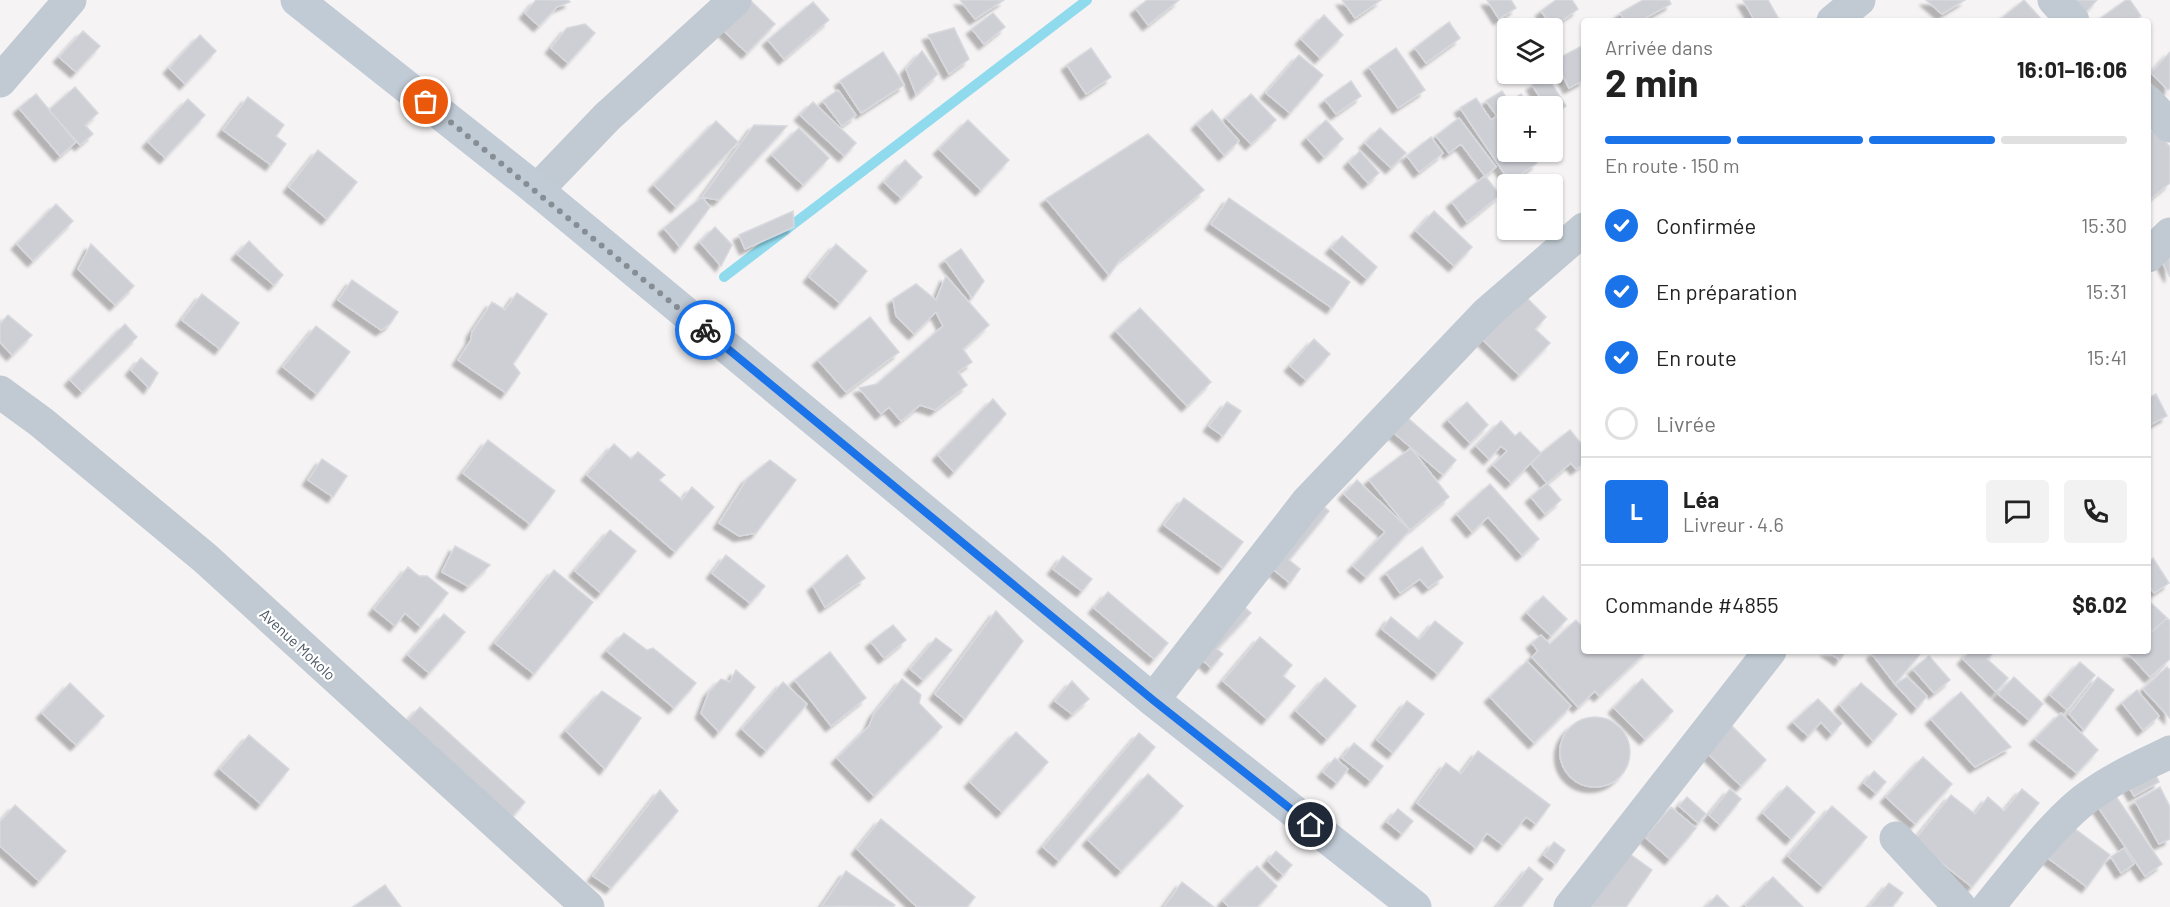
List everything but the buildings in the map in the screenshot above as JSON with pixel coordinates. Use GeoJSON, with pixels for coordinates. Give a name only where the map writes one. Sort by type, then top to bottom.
{"type":"FeatureCollection","features":[{"type":"Feature","properties":{"kind":"street"},"geometry":{"type":"LineString","coordinates":[[0,81],[70,0]]}},
{"type":"Feature","properties":{"kind":"street"},"geometry":{"type":"LineString","coordinates":[[297,0],[537,190],[1153,700],[1415,907]]}},
{"type":"Feature","properties":{"kind":"street"},"geometry":{"type":"LineString","coordinates":[[537,190],[608,117],[735,0]]}},
{"type":"Feature","properties":{"kind":"street"},"geometry":{"type":"LineString","coordinates":[[1837,18],[1859,0]]}},
{"type":"Feature","properties":{"kind":"street"},"geometry":{"type":"LineString","coordinates":[[2054,0],[2070,18]]}},
{"type":"Feature","properties":{"kind":"street"},"geometry":{"type":"LineString","coordinates":[[2151,105],[2170,126]]}},
{"type":"Feature","properties":{"kind":"street"},"geometry":{"type":"LineString","coordinates":[[1153,700],[1307,502],[1487,313],[1581,232]]}},
{"type":"Feature","properties":{"kind":"street"},"geometry":{"type":"LineString","coordinates":[[2151,253],[2170,234]]}},
{"type":"Feature","properties":{"kind":"street","name":"Avenue Mokolo"},"geometry":{"type":"LineString","coordinates":[[0,392],[41,422],[205,558],[588,907]]}},
{"type":"Feature","properties":{"kind":"street"},"geometry":{"type":"LineString","coordinates":[[1570,907],[1768,654]]}},
{"type":"Feature","properties":{"kind":"street"},"geometry":{"type":"LineString","coordinates":[[1988,907],[2087,797],[2115,779],[2170,752]]}},
{"type":"Feature","properties":{"kind":"street"},"geometry":{"type":"LineString","coordinates":[[1896,838],[1960,907]]}},
{"type":"Feature","properties":{"kind":"waterway"},"geometry":{"type":"LineString","coordinates":[[724,277],[1087,0]]}},
{"type":"Feature","properties":{"kind":"way so far"},"geometry":{"type":"LineString","coordinates":[[426,102],[537,190],[705,330]]}},
{"type":"Feature","properties":{"kind":"route"},"geometry":{"type":"LineString","coordinates":[[705,330],[1153,700],[1311,825]]}}]}
